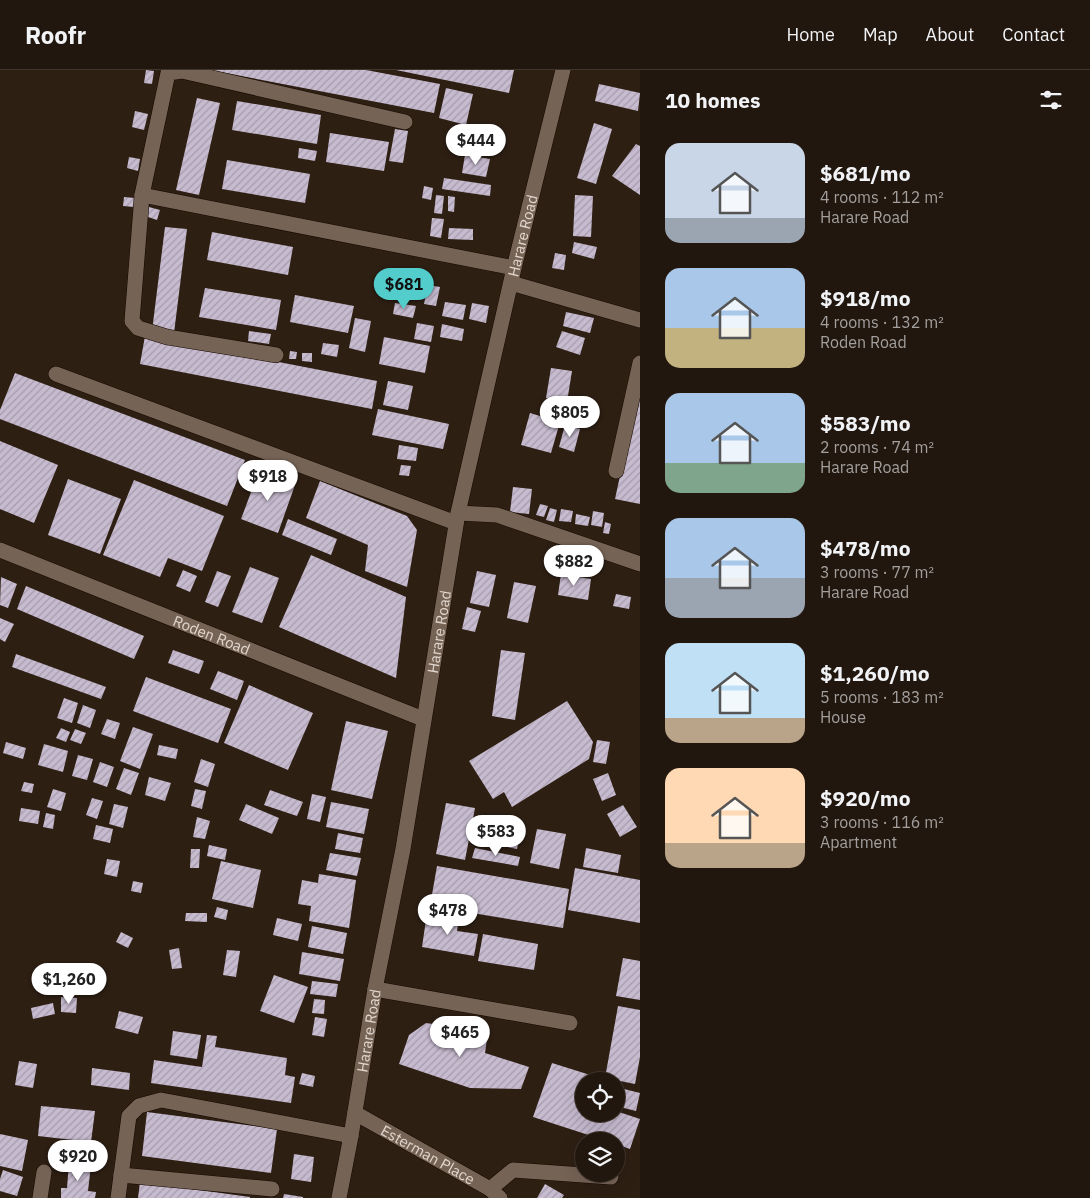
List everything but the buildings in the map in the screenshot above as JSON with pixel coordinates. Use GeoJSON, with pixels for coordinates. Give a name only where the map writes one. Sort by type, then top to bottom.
{"type":"FeatureCollection","features":[{"type":"Feature","properties":{"kind":"street","name":"Harare Road"},"geometry":{"type":"LineString","coordinates":[[339,1198],[375,989],[402,849],[457,518],[563,70]]}},
{"type":"Feature","properties":{"kind":"street"},"geometry":{"type":"LineString","coordinates":[[276,355],[167,337],[138,328],[132,321],[142,195],[168,73],[182,71],[405,122]]}},
{"type":"Feature","properties":{"kind":"street"},"geometry":{"type":"LineString","coordinates":[[142,195],[513,275],[640,320]]}},
{"type":"Feature","properties":{"kind":"street"},"geometry":{"type":"LineString","coordinates":[[616,471],[640,363]]}},
{"type":"Feature","properties":{"kind":"street"},"geometry":{"type":"LineString","coordinates":[[56,374],[457,518],[497,514],[640,564]]}},
{"type":"Feature","properties":{"kind":"street","name":"Roden Road"},"geometry":{"type":"LineString","coordinates":[[0,550],[423,719]]}},
{"type":"Feature","properties":{"kind":"street"},"geometry":{"type":"LineString","coordinates":[[375,989],[570,1023]]}},
{"type":"Feature","properties":{"kind":"street"},"geometry":{"type":"LineString","coordinates":[[118,1198],[129,1116],[139,1106],[161,1100],[351,1136]]}},
{"type":"Feature","properties":{"kind":"street","name":"Esterman Place"},"geometry":{"type":"LineString","coordinates":[[355,1112],[495,1194]]}},
{"type":"Feature","properties":{"kind":"street"},"geometry":{"type":"LineString","coordinates":[[495,1194],[513,1170],[575,1174]]}},
{"type":"Feature","properties":{"kind":"street"},"geometry":{"type":"LineString","coordinates":[[40,1198],[44,1172]]}},
{"type":"Feature","properties":{"kind":"street"},"geometry":{"type":"LineString","coordinates":[[121,1175],[272,1190]]}}]}
